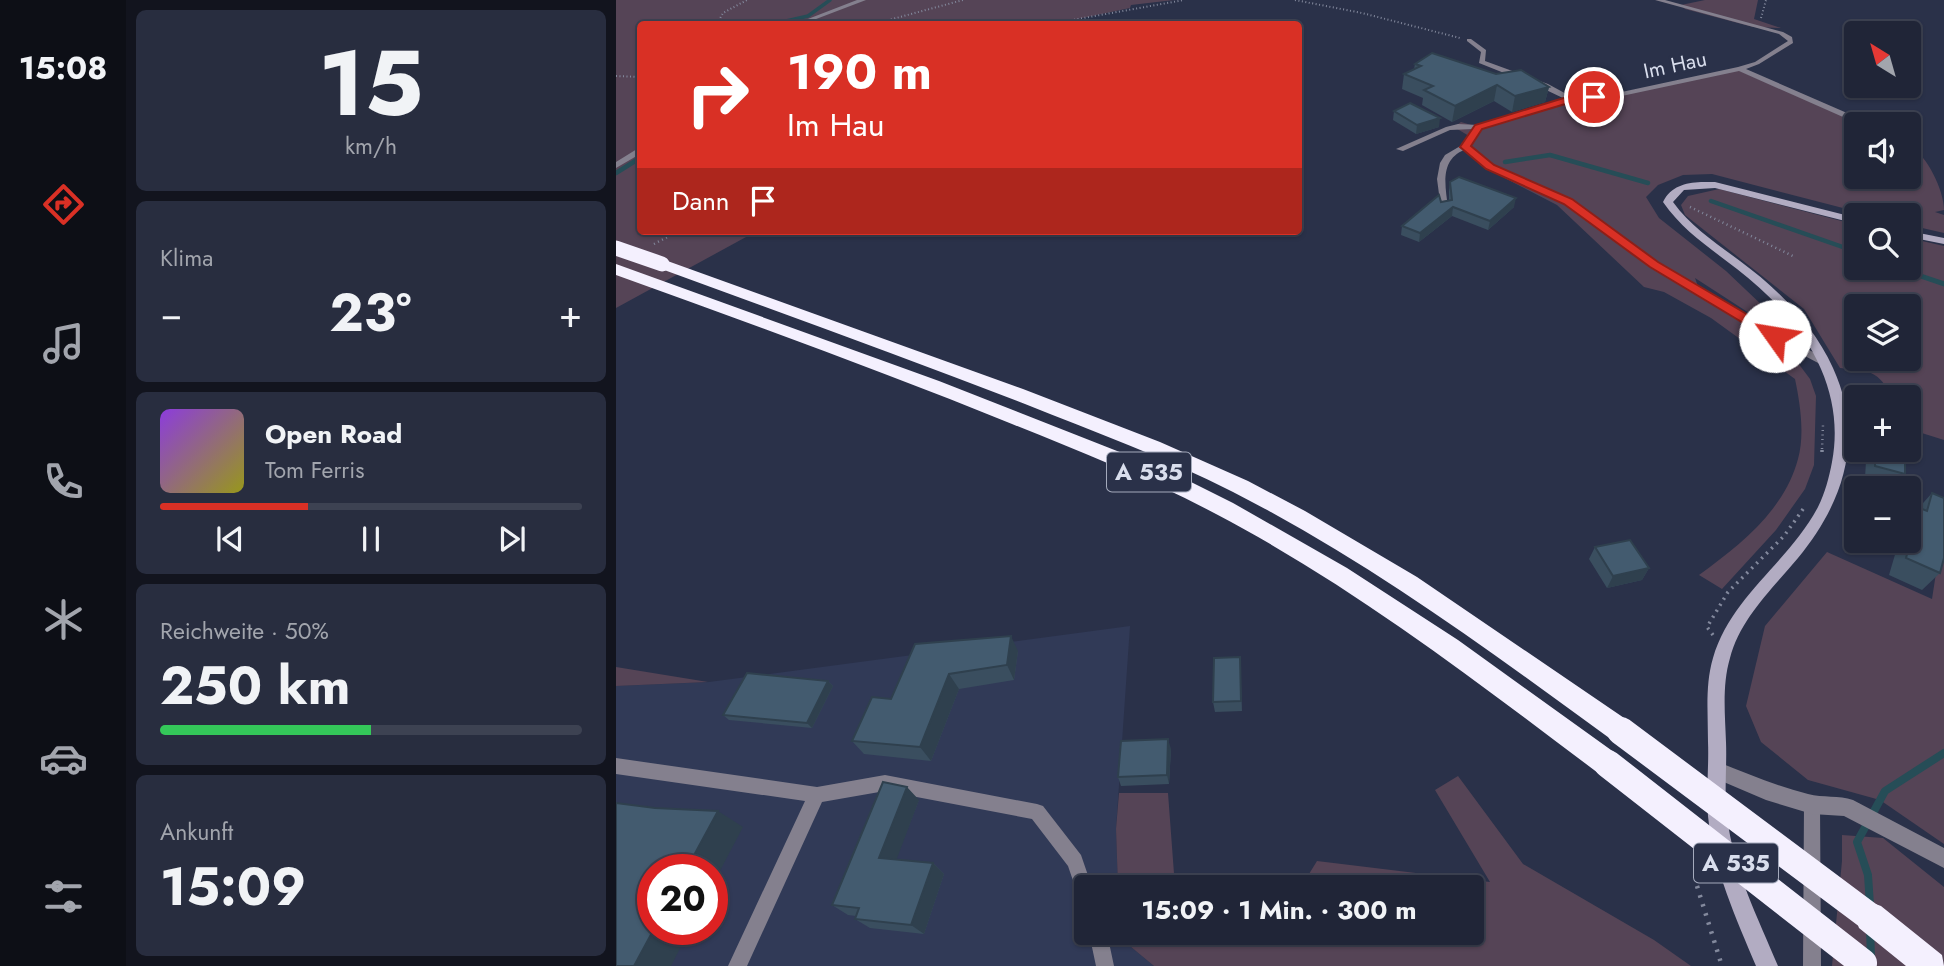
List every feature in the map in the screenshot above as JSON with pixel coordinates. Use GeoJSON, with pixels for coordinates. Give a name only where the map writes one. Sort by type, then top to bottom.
{"type":"FeatureCollection","features":[{"type":"Feature","properties":{"kind":"highway","name":"A 535"},"geometry":{"type":"LineString","coordinates":[[616,248],[1007,390],[1205,470],[1281,508],[1399,578],[1515,655],[1870,917],[1931,966]]}},
{"type":"Feature","properties":{"kind":"highway","name":"A 535"},"geometry":{"type":"LineString","coordinates":[[616,268],[987,407],[1165,478],[1262,529],[1383,602],[1457,653],[1608,764],[1865,964]]}},
{"type":"Feature","properties":{"kind":"main road"},"geometry":{"type":"LineString","coordinates":[[1767,966],[1742,905],[1719,827],[1716,798],[1718,771],[1715,693],[1724,648],[1744,611],[1825,512],[1839,476],[1843,430],[1838,397],[1824,362],[1792,312],[1741,267],[1695,233],[1676,215],[1668,202],[1674,192],[1695,184],[1715,184],[1844,218]]}},
{"type":"Feature","properties":{"kind":"main road"},"geometry":{"type":"LineString","coordinates":[[1921,237],[1944,242]]}},
{"type":"Feature","properties":{"kind":"street"},"geometry":{"type":"LineString","coordinates":[[1718,771],[1766,791],[1812,805],[1846,807],[1944,858]]}},
{"type":"Feature","properties":{"kind":"lane"},"geometry":{"type":"LineString","coordinates":[[807,21],[863,0]]}},
{"type":"Feature","properties":{"kind":"lane","name":"Im Hau"},"geometry":{"type":"LineString","coordinates":[[1478,127],[1571,99],[1617,95],[1740,69],[1757,63],[1791,42],[1790,38],[1781,33],[1663,1]]}},
{"type":"Feature","properties":{"kind":"lane"},"geometry":{"type":"LineString","coordinates":[[1469,40],[1484,51],[1485,57],[1481,62],[1545,86],[1571,99]]}},
{"type":"Feature","properties":{"kind":"lane","name":"Im Hau"},"geometry":{"type":"LineString","coordinates":[[1740,69],[1844,114]]}},
{"type":"Feature","properties":{"kind":"lane"},"geometry":{"type":"LineString","coordinates":[[1439,121],[1451,127]]}},
{"type":"Feature","properties":{"kind":"lane"},"geometry":{"type":"LineString","coordinates":[[1400,149],[1451,127],[1469,124],[1478,127],[1465,147],[1450,154],[1443,162],[1441,183],[1444,207]]}},
{"type":"Feature","properties":{"kind":"lane"},"geometry":{"type":"LineString","coordinates":[[1465,147],[1490,167],[1568,202],[1654,264],[1824,362]]}},
{"type":"Feature","properties":{"kind":"lane"},"geometry":{"type":"LineString","coordinates":[[616,166],[637,153]]}},
{"type":"Feature","properties":{"kind":"lane"},"geometry":{"type":"LineString","coordinates":[[616,766],[817,795],[885,783],[1037,812],[1075,862],[1079,875]]}},
{"type":"Feature","properties":{"kind":"lane"},"geometry":{"type":"LineString","coordinates":[[737,966],[817,795]]}},
{"type":"Feature","properties":{"kind":"lane"},"geometry":{"type":"LineString","coordinates":[[1812,805],[1812,966]]}},
{"type":"Feature","properties":{"kind":"lane"},"geometry":{"type":"LineString","coordinates":[[1101,945],[1105,966]]}},
{"type":"Feature","properties":{"kind":"path"},"geometry":{"type":"LineString","coordinates":[[719,21],[723,13],[747,0]]}},
{"type":"Feature","properties":{"kind":"path"},"geometry":{"type":"LineString","coordinates":[[885,21],[962,0]]}},
{"type":"Feature","properties":{"kind":"path"},"geometry":{"type":"LineString","coordinates":[[1065,21],[1185,0]]}},
{"type":"Feature","properties":{"kind":"path"},"geometry":{"type":"LineString","coordinates":[[1295,0],[1362,13],[1469,40]]}},
{"type":"Feature","properties":{"kind":"path"},"geometry":{"type":"LineString","coordinates":[[1759,26],[1766,0]]}},
{"type":"Feature","properties":{"kind":"path"},"geometry":{"type":"LineString","coordinates":[[616,76],[637,77]]}},
{"type":"Feature","properties":{"kind":"path"},"geometry":{"type":"LineString","coordinates":[[1670,197],[1793,256]]}},
{"type":"Feature","properties":{"kind":"path"},"geometry":{"type":"LineString","coordinates":[[1822,455],[1823,417]]}},
{"type":"Feature","properties":{"kind":"path"},"geometry":{"type":"LineString","coordinates":[[1724,648],[1707,627],[1728,592],[1784,536],[1808,502]]}},
{"type":"Feature","properties":{"kind":"path"},"geometry":{"type":"LineString","coordinates":[[1697,887],[1721,963]]}},
{"type":"Feature","properties":{"kind":"shaded area"},"geometry":{"type":"Polygon","coordinates":[[[616,0],[1174,0],[1131,5],[1130,8],[1068,21],[637,21],[637,235],[750,235],[616,308],[616,0]]]}},
{"type":"Feature","properties":{"kind":"shaded area"},"geometry":{"type":"Polygon","coordinates":[[[1705,0],[1758,0],[1754,19],[1781,28],[1753,27],[1685,9],[1681,5],[1705,0]]]}},
{"type":"Feature","properties":{"kind":"shaded area"},"geometry":{"type":"Polygon","coordinates":[[[1738,70],[1844,117],[1844,189],[1921,189],[1921,156],[1933,174],[1943,202],[1944,210],[1935,212],[1944,215],[1944,233],[1921,228],[1921,203],[1844,203],[1844,208],[1712,174],[1683,175],[1658,185],[1646,197],[1659,218],[1726,271],[1785,327],[1791,340],[1695,278],[1700,292],[1789,351],[1810,379],[1816,396],[1814,465],[1805,489],[1776,530],[1722,589],[1699,575],[1745,539],[1771,511],[1791,478],[1798,459],[1801,429],[1795,379],[1711,318],[1664,292],[1644,287],[1557,205],[1487,169],[1461,143],[1474,139],[1454,127],[1461,122],[1478,127],[1486,122],[1566,102],[1617,96],[1738,70]]]}},
{"type":"Feature","properties":{"kind":"shaded area"},"geometry":{"type":"Polygon","coordinates":[[[1719,189],[1844,222],[1844,280],[1921,280],[1921,241],[1944,246],[1944,440],[1921,433],[1921,385],[1884,385],[1877,377],[1862,371],[1921,371],[1921,294],[1844,294],[1844,368],[1840,368],[1804,309],[1685,215],[1681,205],[1688,196],[1719,189]]]}},
{"type":"Feature","properties":{"kind":"shaded area"},"geometry":{"type":"Polygon","coordinates":[[[1944,521],[1944,844],[1880,800],[1808,780],[1761,742],[1746,706],[1765,626],[1827,552],[1932,599],[1944,521]]]}},
{"type":"Feature","properties":{"kind":"shaded area"},"geometry":{"type":"Polygon","coordinates":[[[1130,626],[1116,829],[1118,875],[1074,875],[1074,945],[1129,945],[1154,966],[616,966],[616,686],[709,682],[1130,626]]]}},
{"type":"Feature","properties":{"kind":"shaded area"},"geometry":{"type":"Polygon","coordinates":[[[616,667],[708,682],[616,686],[616,667]]]}},
{"type":"Feature","properties":{"kind":"shaded area"},"geometry":{"type":"Polygon","coordinates":[[[1458,776],[1523,864],[1654,940],[1691,966],[1154,966],[1129,945],[1484,945],[1484,881],[1490,882],[1435,790],[1458,776]]]}},
{"type":"Feature","properties":{"kind":"shaded area"},"geometry":{"type":"Polygon","coordinates":[[[1119,793],[1168,793],[1174,875],[1118,875],[1116,829],[1119,793]]]}},
{"type":"Feature","properties":{"kind":"shaded area"},"geometry":{"type":"Polygon","coordinates":[[[1842,835],[1883,838],[1944,887],[1944,966],[1832,966],[1842,835]]]}},
{"type":"Feature","properties":{"kind":"shaded area"},"geometry":{"type":"Polygon","coordinates":[[[1317,861],[1432,875],[1308,875],[1317,861]]]}},
{"type":"Feature","properties":{"kind":"building"},"geometry":{"type":"Polygon","coordinates":[[[1432,53],[1496,74],[1521,70],[1549,87],[1515,96],[1497,85],[1455,106],[1424,90],[1433,86],[1404,74],[1421,66],[1415,64],[1432,53]]]}},
{"type":"Feature","properties":{"kind":"building"},"geometry":{"type":"Polygon","coordinates":[[[1410,103],[1440,118],[1417,125],[1394,111],[1410,103]]]}},
{"type":"Feature","properties":{"kind":"building"},"geometry":{"type":"Polygon","coordinates":[[[1459,177],[1516,198],[1490,221],[1453,207],[1420,233],[1402,226],[1439,195],[1441,202],[1452,200],[1450,182],[1459,177]]]}},
{"type":"Feature","properties":{"kind":"building"},"geometry":{"type":"Polygon","coordinates":[[[1875,462],[1905,462],[1905,474],[1875,466],[1875,462]]]}},
{"type":"Feature","properties":{"kind":"building"},"geometry":{"type":"Polygon","coordinates":[[[1932,493],[1944,498],[1944,558],[1940,573],[1906,558],[1907,553],[1921,553],[1921,508],[1927,511],[1932,493]]]}},
{"type":"Feature","properties":{"kind":"building"},"geometry":{"type":"Polygon","coordinates":[[[1630,540],[1649,568],[1613,576],[1595,547],[1630,540]]]}},
{"type":"Feature","properties":{"kind":"building"},"geometry":{"type":"Polygon","coordinates":[[[1011,636],[1007,665],[949,674],[920,747],[852,741],[872,697],[891,699],[915,644],[1011,636]]]}},
{"type":"Feature","properties":{"kind":"building"},"geometry":{"type":"Polygon","coordinates":[[[1240,657],[1241,701],[1213,702],[1214,658],[1240,657]]]}},
{"type":"Feature","properties":{"kind":"building"},"geometry":{"type":"Polygon","coordinates":[[[747,673],[828,681],[807,723],[723,715],[747,673]]]}},
{"type":"Feature","properties":{"kind":"building"},"geometry":{"type":"Polygon","coordinates":[[[1168,739],[1167,775],[1118,777],[1121,741],[1168,739]]]}},
{"type":"Feature","properties":{"kind":"building"},"geometry":{"type":"Polygon","coordinates":[[[883,782],[907,787],[879,858],[933,863],[911,925],[855,919],[859,908],[832,905],[883,782]]]}},
{"type":"Feature","properties":{"kind":"building"},"geometry":{"type":"Polygon","coordinates":[[[616,803],[718,811],[695,854],[637,854],[637,945],[645,945],[634,966],[616,966],[616,803]]]}},
{"type":"Feature","properties":{"kind":"waterway"},"geometry":{"type":"LineString","coordinates":[[786,21],[808,16],[830,0]]}},
{"type":"Feature","properties":{"kind":"waterway"},"geometry":{"type":"LineString","coordinates":[[1505,162],[1550,155],[1648,183]]}},
{"type":"Feature","properties":{"kind":"waterway"},"geometry":{"type":"LineString","coordinates":[[616,173],[637,160]]}},
{"type":"Feature","properties":{"kind":"waterway"},"geometry":{"type":"LineString","coordinates":[[1711,201],[1844,247]]}},
{"type":"Feature","properties":{"kind":"waterway"},"geometry":{"type":"LineString","coordinates":[[1921,276],[1944,284]]}},
{"type":"Feature","properties":{"kind":"waterway"},"geometry":{"type":"LineString","coordinates":[[1870,905],[1868,875],[1857,842],[1885,791],[1944,753]]}},
{"type":"Feature","properties":{"kind":"waterway"},"geometry":{"type":"LineString","coordinates":[[1870,929],[1871,957]]}},
{"type":"Feature","properties":{"kind":"route"},"geometry":{"type":"LineString","coordinates":[[1594,97],[1571,99],[1478,127],[1465,147],[1490,167],[1549,191],[1568,202],[1654,264],[1775,336]]}}]}
